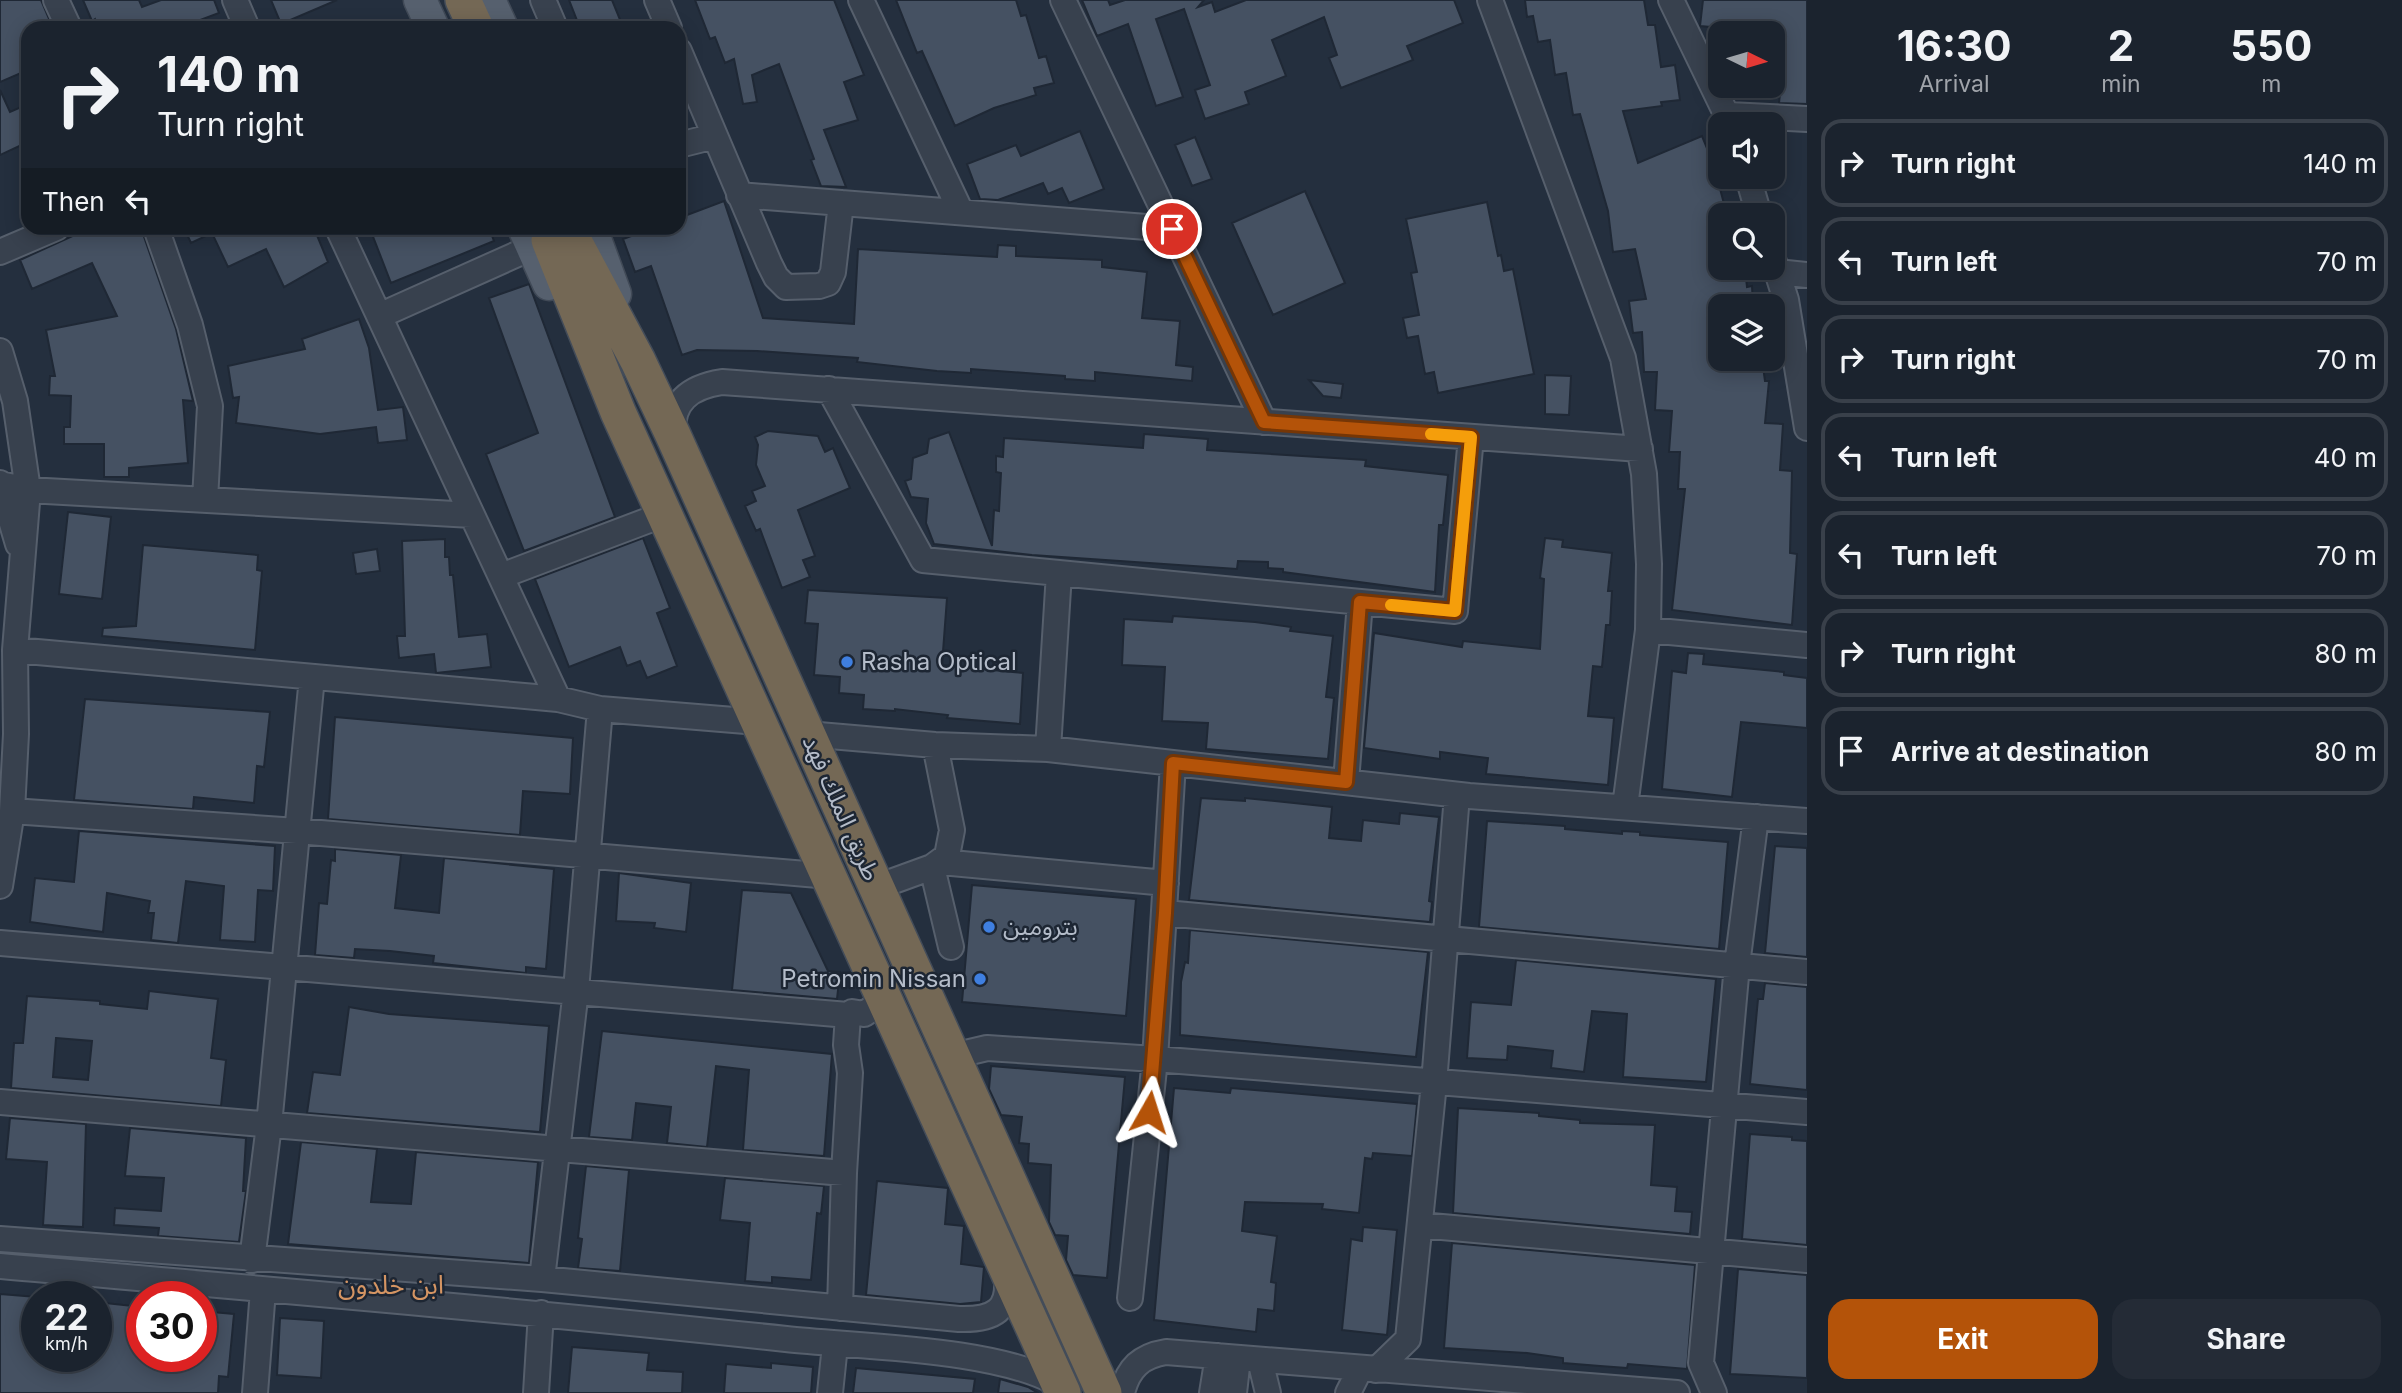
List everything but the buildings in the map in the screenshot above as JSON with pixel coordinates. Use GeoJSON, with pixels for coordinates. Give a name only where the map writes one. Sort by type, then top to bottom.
{"type":"FeatureCollection","features":[{"type":"Feature","properties":{"kind":"highway"},"geometry":{"type":"LineString","coordinates":[[441,0],[451,21]]}},
{"type":"Feature","properties":{"kind":"highway"},"geometry":{"type":"LineString","coordinates":[[463,0],[493,16]]}},
{"type":"Feature","properties":{"kind":"highway","name":"طريق الملك فهد"},"geometry":{"type":"LineString","coordinates":[[535,235],[571,288],[618,412],[1061,1389]]}},
{"type":"Feature","properties":{"kind":"highway","name":"طريق الملك فهد"},"geometry":{"type":"LineString","coordinates":[[571,235],[638,361],[673,435],[1104,1393]]}},
{"type":"Feature","properties":{"kind":"main road"},"geometry":{"type":"LineString","coordinates":[[420,0],[430,21]]}},
{"type":"Feature","properties":{"kind":"main road"},"geometry":{"type":"LineString","coordinates":[[593,235],[638,361]]}},
{"type":"Feature","properties":{"kind":"street"},"geometry":{"type":"LineString","coordinates":[[56,0],[66,21]]}},
{"type":"Feature","properties":{"kind":"street"},"geometry":{"type":"LineString","coordinates":[[235,0],[244,21]]}},
{"type":"Feature","properties":{"kind":"street"},"geometry":{"type":"LineString","coordinates":[[543,0],[552,21]]}},
{"type":"Feature","properties":{"kind":"street"},"geometry":{"type":"LineString","coordinates":[[657,0],[663,21]]}},
{"type":"Feature","properties":{"kind":"street"},"geometry":{"type":"LineString","coordinates":[[861,0],[961,212]]}},
{"type":"Feature","properties":{"kind":"street"},"geometry":{"type":"LineString","coordinates":[[1063,0],[1264,422]]}},
{"type":"Feature","properties":{"kind":"street"},"geometry":{"type":"LineString","coordinates":[[1490,0],[1623,358],[1640,449],[1649,564],[1648,630],[1625,807]]}},
{"type":"Feature","properties":{"kind":"street"},"geometry":{"type":"LineString","coordinates":[[1671,0],[1726,112]]}},
{"type":"Feature","properties":{"kind":"street"},"geometry":{"type":"LineString","coordinates":[[686,68],[776,277],[786,287],[819,286],[828,283],[832,272],[841,203]]}},
{"type":"Feature","properties":{"kind":"street"},"geometry":{"type":"LineString","coordinates":[[1785,119],[1807,119]]}},
{"type":"Feature","properties":{"kind":"street"},"geometry":{"type":"LineString","coordinates":[[686,143],[715,136]]}},
{"type":"Feature","properties":{"kind":"street"},"geometry":{"type":"LineString","coordinates":[[740,195],[1172,229]]}},
{"type":"Feature","properties":{"kind":"street"},"geometry":{"type":"LineString","coordinates":[[0,252],[40,235]]}},
{"type":"Feature","properties":{"kind":"street"},"geometry":{"type":"LineString","coordinates":[[158,235],[190,325],[210,406],[205,500]]}},
{"type":"Feature","properties":{"kind":"street"},"geometry":{"type":"LineString","coordinates":[[341,235],[558,699]]}},
{"type":"Feature","properties":{"kind":"street"},"geometry":{"type":"LineString","coordinates":[[379,316],[532,235]]}},
{"type":"Feature","properties":{"kind":"street"},"geometry":{"type":"LineString","coordinates":[[1785,269],[1807,275]]}},
{"type":"Feature","properties":{"kind":"street"},"geometry":{"type":"LineString","coordinates":[[1780,280],[1786,300],[1807,426]]}},
{"type":"Feature","properties":{"kind":"street"},"geometry":{"type":"LineString","coordinates":[[0,351],[15,401],[28,490],[15,650],[16,734],[12,811],[0,886]]}},
{"type":"Feature","properties":{"kind":"street"},"geometry":{"type":"LineString","coordinates":[[673,435],[674,409],[681,401],[708,384],[722,382],[1640,449]]}},
{"type":"Feature","properties":{"kind":"street"},"geometry":{"type":"LineString","coordinates":[[829,389],[923,560],[1455,611],[1471,437]]}},
{"type":"Feature","properties":{"kind":"street"},"geometry":{"type":"LineString","coordinates":[[24,562],[0,484],[28,490],[472,515]]}},
{"type":"Feature","properties":{"kind":"street"},"geometry":{"type":"LineString","coordinates":[[501,576],[665,514]]}},
{"type":"Feature","properties":{"kind":"street"},"geometry":{"type":"LineString","coordinates":[[1048,749],[1059,573]]}},
{"type":"Feature","properties":{"kind":"street"},"geometry":{"type":"LineString","coordinates":[[1346,782],[1360,602]]}},
{"type":"Feature","properties":{"kind":"street"},"geometry":{"type":"LineString","coordinates":[[1648,630],[1807,645]]}},
{"type":"Feature","properties":{"kind":"street"},"geometry":{"type":"LineString","coordinates":[[15,650],[558,699],[600,709],[758,722]]}},
{"type":"Feature","properties":{"kind":"street"},"geometry":{"type":"LineString","coordinates":[[252,1260],[269,1125],[312,677]]}},
{"type":"Feature","properties":{"kind":"street"},"geometry":{"type":"LineString","coordinates":[[542,1279],[560,1148],[600,709]]}},
{"type":"Feature","properties":{"kind":"street"},"geometry":{"type":"LineString","coordinates":[[807,734],[935,745],[1048,749],[1457,794],[1807,821]]}},
{"type":"Feature","properties":{"kind":"street"},"geometry":{"type":"LineString","coordinates":[[877,887],[937,865],[947,856],[952,830],[935,745]]}},
{"type":"Feature","properties":{"kind":"street"},"geometry":{"type":"LineString","coordinates":[[1130,1298],[1155,1059],[1173,763]]}},
{"type":"Feature","properties":{"kind":"street"},"geometry":{"type":"LineString","coordinates":[[1348,1393],[1368,1370],[1408,1339],[1434,1083],[1457,794]]}},
{"type":"Feature","properties":{"kind":"street"},"geometry":{"type":"LineString","coordinates":[[12,811],[297,831],[830,876]]}},
{"type":"Feature","properties":{"kind":"street"},"geometry":{"type":"LineString","coordinates":[[1714,1393],[1701,1363],[1737,965],[1756,817]]}},
{"type":"Feature","properties":{"kind":"street"},"geometry":{"type":"LineString","coordinates":[[937,865],[1166,883]]}},
{"type":"Feature","properties":{"kind":"street"},"geometry":{"type":"LineString","coordinates":[[937,865],[951,947]]}},
{"type":"Feature","properties":{"kind":"street"},"geometry":{"type":"LineString","coordinates":[[1165,913],[1807,972]]}},
{"type":"Feature","properties":{"kind":"street"},"geometry":{"type":"LineString","coordinates":[[0,943],[848,1015],[852,1012],[864,1014],[885,1000]]}},
{"type":"Feature","properties":{"kind":"street"},"geometry":{"type":"LineString","coordinates":[[840,1308],[850,1073],[846,1045],[848,1015]]}},
{"type":"Feature","properties":{"kind":"street"},"geometry":{"type":"LineString","coordinates":[[953,1056],[986,1048],[1155,1059],[1807,1112]]}},
{"type":"Feature","properties":{"kind":"street"},"geometry":{"type":"LineString","coordinates":[[0,1102],[844,1172]]}},
{"type":"Feature","properties":{"kind":"street"},"geometry":{"type":"LineString","coordinates":[[1420,1225],[1807,1260]]}},
{"type":"Feature","properties":{"kind":"street"},"geometry":{"type":"LineString","coordinates":[[0,1239],[252,1260],[542,1279],[982,1320],[999,1310],[1007,1291],[1003,1258]]}},
{"type":"Feature","properties":{"kind":"street"},"geometry":{"type":"LineString","coordinates":[[0,1266],[541,1313],[955,1356],[1040,1373],[1061,1389]]}},
{"type":"Feature","properties":{"kind":"street"},"geometry":{"type":"LineString","coordinates":[[255,1393],[262,1290]]}},
{"type":"Feature","properties":{"kind":"street"},"geometry":{"type":"LineString","coordinates":[[536,1393],[541,1313]]}},
{"type":"Feature","properties":{"kind":"street"},"geometry":{"type":"LineString","coordinates":[[955,1356],[971,1350],[975,1344],[974,1330],[959,1319]]}},
{"type":"Feature","properties":{"kind":"street"},"geometry":{"type":"LineString","coordinates":[[830,1393],[835,1345]]}},
{"type":"Feature","properties":{"kind":"street"},"geometry":{"type":"LineString","coordinates":[[1122,1393],[1131,1370],[1140,1360],[1152,1354],[1166,1352],[1677,1393]]}},
{"type":"Feature","properties":{"kind":"street"},"geometry":{"type":"LineString","coordinates":[[1212,1393],[1239,1358]]}},
{"type":"Feature","properties":{"kind":"street"},"geometry":{"type":"LineString","coordinates":[[1234,1393],[1239,1358]]}},
{"type":"Feature","properties":{"kind":"street"},"geometry":{"type":"LineString","coordinates":[[1239,1358],[1268,1393]]}},
{"type":"Feature","properties":{"kind":"street"},"geometry":{"type":"LineString","coordinates":[[1422,1393],[1442,1376]]}},
{"type":"Feature","properties":{"kind":"slow traffic"},"geometry":{"type":"LineString","coordinates":[[1391,605],[1455,611],[1471,437],[1431,434]]}},
{"type":"Feature","properties":{"kind":"place","name":"Rasha Optical"},"geometry":{"type":"Point","coordinates":[847,662]}},
{"type":"Feature","properties":{"kind":"place","name":"بترومين"},"geometry":{"type":"Point","coordinates":[989,927]}},
{"type":"Feature","properties":{"kind":"place","name":"Petromin Nissan"},"geometry":{"type":"Point","coordinates":[980,979]}},
{"type":"Feature","properties":{"kind":"district","name":"ابن خلدون"},"geometry":{"type":"Point","coordinates":[391,1285]}},
{"type":"Feature","properties":{"kind":"route"},"geometry":{"type":"LineString","coordinates":[[1149,1112],[1155,1059],[1173,763],[1346,782],[1360,602],[1455,611],[1471,437],[1264,422],[1172,229]]}}]}
